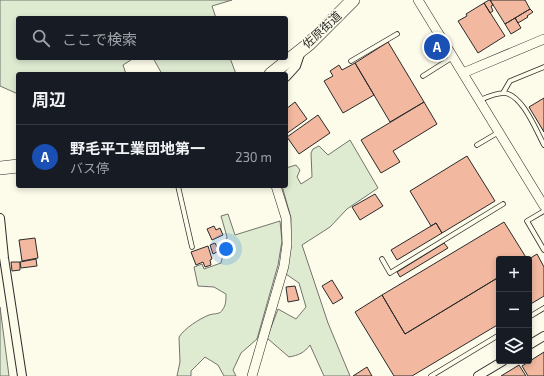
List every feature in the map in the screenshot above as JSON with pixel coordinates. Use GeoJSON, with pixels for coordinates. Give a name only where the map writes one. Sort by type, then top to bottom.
{"type":"FeatureCollection","features":[{"type":"Feature","properties":{"kind":"highway","name":"佐原街道"},"geometry":{"type":"LineString","coordinates":[[288,60],[334,20],[353,0]]}},
{"type":"Feature","properties":{"kind":"highway","name":"佐原街道"},"geometry":{"type":"LineString","coordinates":[[273,72],[288,60]]}},
{"type":"Feature","properties":{"kind":"highway"},"geometry":{"type":"LineString","coordinates":[[0,168],[16,166]]}},
{"type":"Feature","properties":{"kind":"street"},"geometry":{"type":"LineString","coordinates":[[418,0],[544,206]]}},
{"type":"Feature","properties":{"kind":"street"},"geometry":{"type":"LineString","coordinates":[[463,73],[544,39]]}},
{"type":"Feature","properties":{"kind":"street"},"geometry":{"type":"LineString","coordinates":[[288,75],[296,66],[302,48]]}},
{"type":"Feature","properties":{"kind":"street"},"geometry":{"type":"LineString","coordinates":[[252,376],[284,266],[287,244],[286,218],[277,188]]}},
{"type":"Feature","properties":{"kind":"street"},"geometry":{"type":"LineString","coordinates":[[0,218],[4,258],[22,376]]}},
{"type":"Feature","properties":{"kind":"street"},"geometry":{"type":"LineString","coordinates":[[532,343],[544,336]]}},
{"type":"Feature","properties":{"kind":"street"},"geometry":{"type":"LineString","coordinates":[[478,376],[498,364]]}},
{"type":"Feature","properties":{"kind":"lane"},"geometry":{"type":"LineString","coordinates":[[352,61],[397,34]]}},
{"type":"Feature","properties":{"kind":"lane"},"geometry":{"type":"LineString","coordinates":[[423,76],[453,57]]}},
{"type":"Feature","properties":{"kind":"lane"},"geometry":{"type":"LineString","coordinates":[[503,93],[510,82],[544,67]]}},
{"type":"Feature","properties":{"kind":"lane"},"geometry":{"type":"LineString","coordinates":[[480,100],[492,95],[503,93],[511,94],[522,104],[544,145]]}},
{"type":"Feature","properties":{"kind":"lane"},"geometry":{"type":"LineString","coordinates":[[477,145],[499,132]]}},
{"type":"Feature","properties":{"kind":"lane"},"geometry":{"type":"LineString","coordinates":[[178,188],[192,247]]}},
{"type":"Feature","properties":{"kind":"lane"},"geometry":{"type":"LineString","coordinates":[[382,259],[390,273],[503,204]]}},
{"type":"Feature","properties":{"kind":"lane"},"geometry":{"type":"LineString","coordinates":[[544,211],[527,221],[544,250]]}},
{"type":"Feature","properties":{"kind":"lane"},"geometry":{"type":"LineString","coordinates":[[532,315],[544,308]]}},
{"type":"Feature","properties":{"kind":"lane"},"geometry":{"type":"LineString","coordinates":[[431,376],[496,337]]}},
{"type":"Feature","properties":{"kind":"green space"},"geometry":{"type":"Polygon","coordinates":[[[0,0],[232,0],[212,6],[215,16],[16,16],[16,60],[131,60],[123,65],[125,72],[16,72],[16,93],[0,86],[0,0]]]}},
{"type":"Feature","properties":{"kind":"green space"},"geometry":{"type":"Polygon","coordinates":[[[154,60],[231,60],[235,72],[161,72],[154,60]]]}},
{"type":"Feature","properties":{"kind":"green space"},"geometry":{"type":"Polygon","coordinates":[[[350,140],[378,188],[347,209],[330,227],[302,245],[328,323],[350,376],[324,376],[310,345],[301,353],[289,357],[267,338],[278,309],[296,319],[306,307],[299,283],[286,274],[290,249],[291,218],[283,188],[288,188],[288,167],[296,165],[300,170],[297,177],[301,184],[312,177],[311,153],[313,149],[319,146],[328,155],[350,140]]]}},
{"type":"Feature","properties":{"kind":"green space"},"geometry":{"type":"Polygon","coordinates":[[[228,214],[235,235],[280,221],[282,241],[278,265],[257,339],[241,353],[233,370],[236,376],[224,376],[218,365],[205,357],[191,371],[191,376],[177,376],[180,362],[179,337],[192,324],[209,315],[217,314],[222,311],[225,306],[226,294],[214,287],[198,286],[194,267],[202,264],[204,269],[221,263],[227,237],[221,216],[228,214]]]}},
{"type":"Feature","properties":{"kind":"green space"},"geometry":{"type":"Polygon","coordinates":[[[0,307],[9,376],[0,376],[0,307]]]}},
{"type":"Feature","properties":{"kind":"building"},"geometry":{"type":"Polygon","coordinates":[[[489,0],[493,5],[491,6],[493,11],[490,13],[484,3],[489,0]]]}},
{"type":"Feature","properties":{"kind":"building"},"geometry":{"type":"Polygon","coordinates":[[[490,0],[525,0],[530,9],[505,24],[490,0]]]}},
{"type":"Feature","properties":{"kind":"building"},"geometry":{"type":"Polygon","coordinates":[[[484,3],[505,36],[478,53],[458,21],[467,16],[466,14],[484,3]]]}},
{"type":"Feature","properties":{"kind":"building"},"geometry":{"type":"Polygon","coordinates":[[[530,9],[533,12],[518,23],[515,18],[530,9]]]}},
{"type":"Feature","properties":{"kind":"building"},"geometry":{"type":"Polygon","coordinates":[[[515,18],[521,28],[511,34],[505,24],[515,18]]]}},
{"type":"Feature","properties":{"kind":"building"},"geometry":{"type":"Polygon","coordinates":[[[388,42],[424,102],[390,122],[355,63],[388,42]]]}},
{"type":"Feature","properties":{"kind":"building"},"geometry":{"type":"Polygon","coordinates":[[[355,63],[374,95],[343,113],[324,81],[333,76],[330,71],[339,65],[342,70],[355,63]]]}},
{"type":"Feature","properties":{"kind":"building"},"geometry":{"type":"Polygon","coordinates":[[[544,98],[544,132],[529,107],[544,98]]]}},
{"type":"Feature","properties":{"kind":"building"},"geometry":{"type":"Polygon","coordinates":[[[295,102],[307,119],[288,133],[288,107],[295,102]]]}},
{"type":"Feature","properties":{"kind":"building"},"geometry":{"type":"Polygon","coordinates":[[[424,102],[437,124],[393,151],[400,162],[381,173],[361,140],[424,102]]]}},
{"type":"Feature","properties":{"kind":"building"},"geometry":{"type":"Polygon","coordinates":[[[318,115],[330,133],[299,154],[288,136],[318,115]]]}},
{"type":"Feature","properties":{"kind":"building"},"geometry":{"type":"Polygon","coordinates":[[[467,156],[495,201],[442,233],[436,223],[431,226],[410,191],[467,156]]]}},
{"type":"Feature","properties":{"kind":"building"},"geometry":{"type":"Polygon","coordinates":[[[375,194],[383,206],[360,220],[352,207],[375,194]]]}},
{"type":"Feature","properties":{"kind":"building"},"geometry":{"type":"Polygon","coordinates":[[[504,222],[525,256],[496,256],[496,279],[405,334],[382,295],[504,222]]]}},
{"type":"Feature","properties":{"kind":"building"},"geometry":{"type":"Polygon","coordinates":[[[436,223],[442,233],[397,260],[391,250],[436,223]]]}},
{"type":"Feature","properties":{"kind":"building"},"geometry":{"type":"Polygon","coordinates":[[[214,226],[216,230],[220,228],[223,235],[212,240],[207,229],[214,226]]]}},
{"type":"Feature","properties":{"kind":"building"},"geometry":{"type":"Polygon","coordinates":[[[35,238],[38,258],[22,261],[19,240],[35,238]]]}},
{"type":"Feature","properties":{"kind":"building"},"geometry":{"type":"Polygon","coordinates":[[[215,243],[219,251],[213,254],[210,245],[215,243]]]}},
{"type":"Feature","properties":{"kind":"building"},"geometry":{"type":"Polygon","coordinates":[[[444,243],[448,248],[400,277],[397,272],[444,243]]]}},
{"type":"Feature","properties":{"kind":"building"},"geometry":{"type":"Polygon","coordinates":[[[208,246],[212,259],[210,260],[211,265],[205,267],[203,262],[196,265],[191,252],[208,246]]]}},
{"type":"Feature","properties":{"kind":"building"},"geometry":{"type":"Polygon","coordinates":[[[537,254],[544,267],[544,296],[532,303],[532,292],[532,257],[537,254]]]}},
{"type":"Feature","properties":{"kind":"building"},"geometry":{"type":"Polygon","coordinates":[[[36,259],[37,266],[21,268],[20,262],[36,259]]]}},
{"type":"Feature","properties":{"kind":"building"},"geometry":{"type":"Polygon","coordinates":[[[11,262],[20,262],[20,270],[12,271],[11,262]]]}},
{"type":"Feature","properties":{"kind":"building"},"geometry":{"type":"Polygon","coordinates":[[[496,279],[496,326],[412,376],[394,376],[355,312],[382,295],[405,334],[496,279]]]}},
{"type":"Feature","properties":{"kind":"building"},"geometry":{"type":"Polygon","coordinates":[[[332,280],[343,298],[333,304],[322,286],[332,280]]]}},
{"type":"Feature","properties":{"kind":"building"},"geometry":{"type":"Polygon","coordinates":[[[295,286],[299,300],[288,302],[286,287],[295,286]]]}},
{"type":"Feature","properties":{"kind":"building"},"geometry":{"type":"Polygon","coordinates":[[[544,352],[544,376],[528,376],[522,366],[525,364],[532,364],[532,360],[544,352]]]}},
{"type":"Feature","properties":{"kind":"building"},"geometry":{"type":"Polygon","coordinates":[[[519,365],[526,376],[501,376],[519,365]]]}},
{"type":"Feature","properties":{"kind":"building"},"geometry":{"type":"Polygon","coordinates":[[[367,367],[372,376],[353,376],[367,367]]]}},
{"type":"Feature","properties":{"kind":"place","name":"野毛平工業団地第一"},"geometry":{"type":"Point","coordinates":[437,47]}}]}
